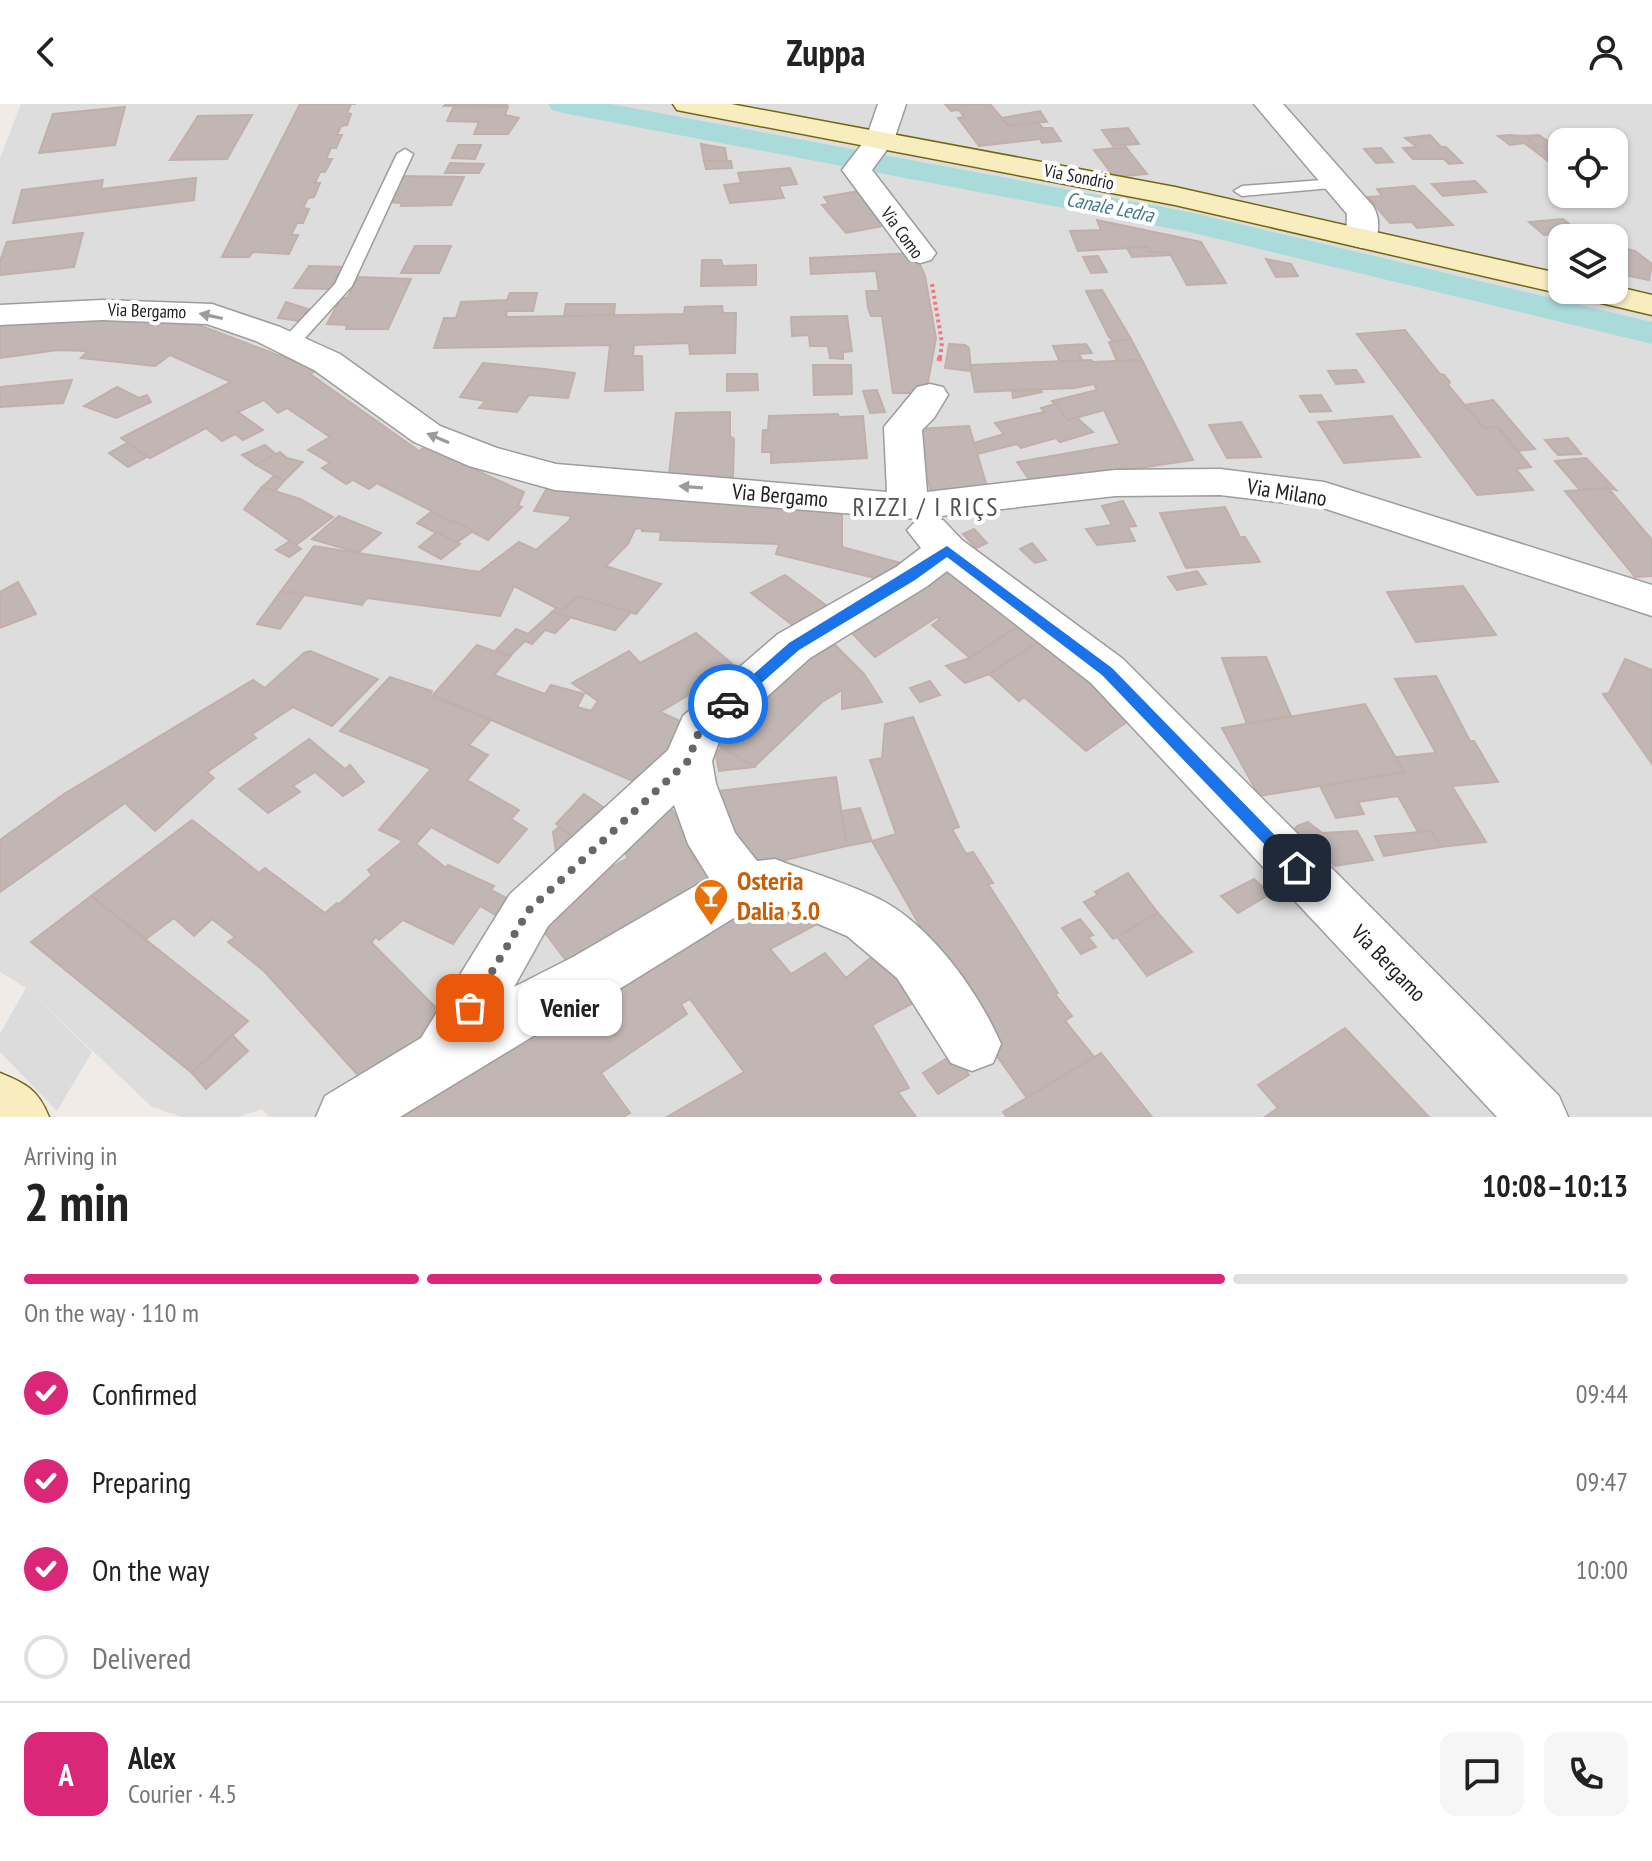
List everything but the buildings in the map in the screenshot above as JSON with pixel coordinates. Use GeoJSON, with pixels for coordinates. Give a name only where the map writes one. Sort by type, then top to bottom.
{"type":"FeatureCollection","features":[{"type":"Feature","properties":{"kind":"street","name":"Via Sondrio"},"geometry":{"type":"LineString","coordinates":[[687,104],[870,153],[1175,196],[1548,281]]}},
{"type":"Feature","properties":{"kind":"street"},"geometry":{"type":"LineString","coordinates":[[870,153],[892,104]]}},
{"type":"Feature","properties":{"kind":"street"},"geometry":{"type":"LineString","coordinates":[[1268,104],[1362,213],[1362,238]]}},
{"type":"Feature","properties":{"kind":"street","name":"Via Como"},"geometry":{"type":"LineString","coordinates":[[870,153],[920,253]]}},
{"type":"Feature","properties":{"kind":"street"},"geometry":{"type":"LineString","coordinates":[[1628,299],[1652,305]]}},
{"type":"Feature","properties":{"kind":"street","name":"Via Bergamo"},"geometry":{"type":"LineString","coordinates":[[0,315],[102,310],[212,314],[327,362],[427,434],[483,457],[555,477],[908,507],[947,550],[1107,671],[1538,1117]]}},
{"type":"Feature","properties":{"kind":"street"},"geometry":{"type":"LineString","coordinates":[[908,507],[903,427],[921,410],[930,395]]}},
{"type":"Feature","properties":{"kind":"street","name":"Via Milano"},"geometry":{"type":"LineString","coordinates":[[908,507],[1115,483],[1220,482],[1324,495],[1652,601]]}},
{"type":"Feature","properties":{"kind":"street"},"geometry":{"type":"LineString","coordinates":[[441,1058],[529,910],[688,761],[700,729],[794,646],[911,577],[947,550]]}},
{"type":"Feature","properties":{"kind":"street"},"geometry":{"type":"LineString","coordinates":[[688,761],[691,784],[714,844],[744,884]]}},
{"type":"Feature","properties":{"kind":"street"},"geometry":{"type":"LineString","coordinates":[[346,1117],[441,1058],[593,975],[744,884],[775,882],[866,919],[917,960],[972,1044]]}},
{"type":"Feature","properties":{"kind":"street"},"geometry":{"type":"LineString","coordinates":[[0,1102],[19,1117]]}},
{"type":"Feature","properties":{"kind":"lane"},"geometry":{"type":"LineString","coordinates":[[289,344],[343,286],[405,154]]}},
{"type":"Feature","properties":{"kind":"lane"},"geometry":{"type":"LineString","coordinates":[[1242,191],[1336,184]]}},
{"type":"Feature","properties":{"kind":"path","name":"Via Como"},"geometry":{"type":"LineString","coordinates":[[920,253],[934,288],[942,343],[930,395]]}},
{"type":"Feature","properties":{"kind":"shaded area"},"geometry":{"type":"Polygon","coordinates":[[[21,104],[1652,104],[1652,1117],[269,1117],[262,1109],[239,1117],[182,1117],[152,1107],[26,988],[0,972],[0,158],[21,104]]]}},
{"type":"Feature","properties":{"kind":"shaded area"},"geometry":{"type":"Polygon","coordinates":[[[1300,167],[1313,181],[1239,187],[1227,173],[1300,167]]]}},
{"type":"Feature","properties":{"kind":"shaded area"},"geometry":{"type":"Polygon","coordinates":[[[26,988],[92,1052],[57,1111],[0,1052],[0,1034],[26,988]]]}},
{"type":"Feature","properties":{"kind":"waterway","name":"Canale Ledra"},"geometry":{"type":"LineString","coordinates":[[563,104],[1189,222],[1652,333]]}},
{"type":"Feature","properties":{"kind":"way so far"},"geometry":{"type":"LineString","coordinates":[[470,1008],[529,910],[688,761],[700,729],[728,704]]}},
{"type":"Feature","properties":{"kind":"place","name":"Osteria Dalia 3.0"},"geometry":{"type":"Point","coordinates":[711,927]}},
{"type":"Feature","properties":{"kind":"place","name":"Venier"},"geometry":{"type":"Point","coordinates":[470,1008]}},
{"type":"Feature","properties":{"kind":"district","name":"RIZZI / I RIÇS"},"geometry":{"type":"Point","coordinates":[926,507]}},
{"type":"Feature","properties":{"kind":"route"},"geometry":{"type":"LineString","coordinates":[[728,704],[794,646],[911,577],[947,550],[1107,671],[1297,868]]}}]}
